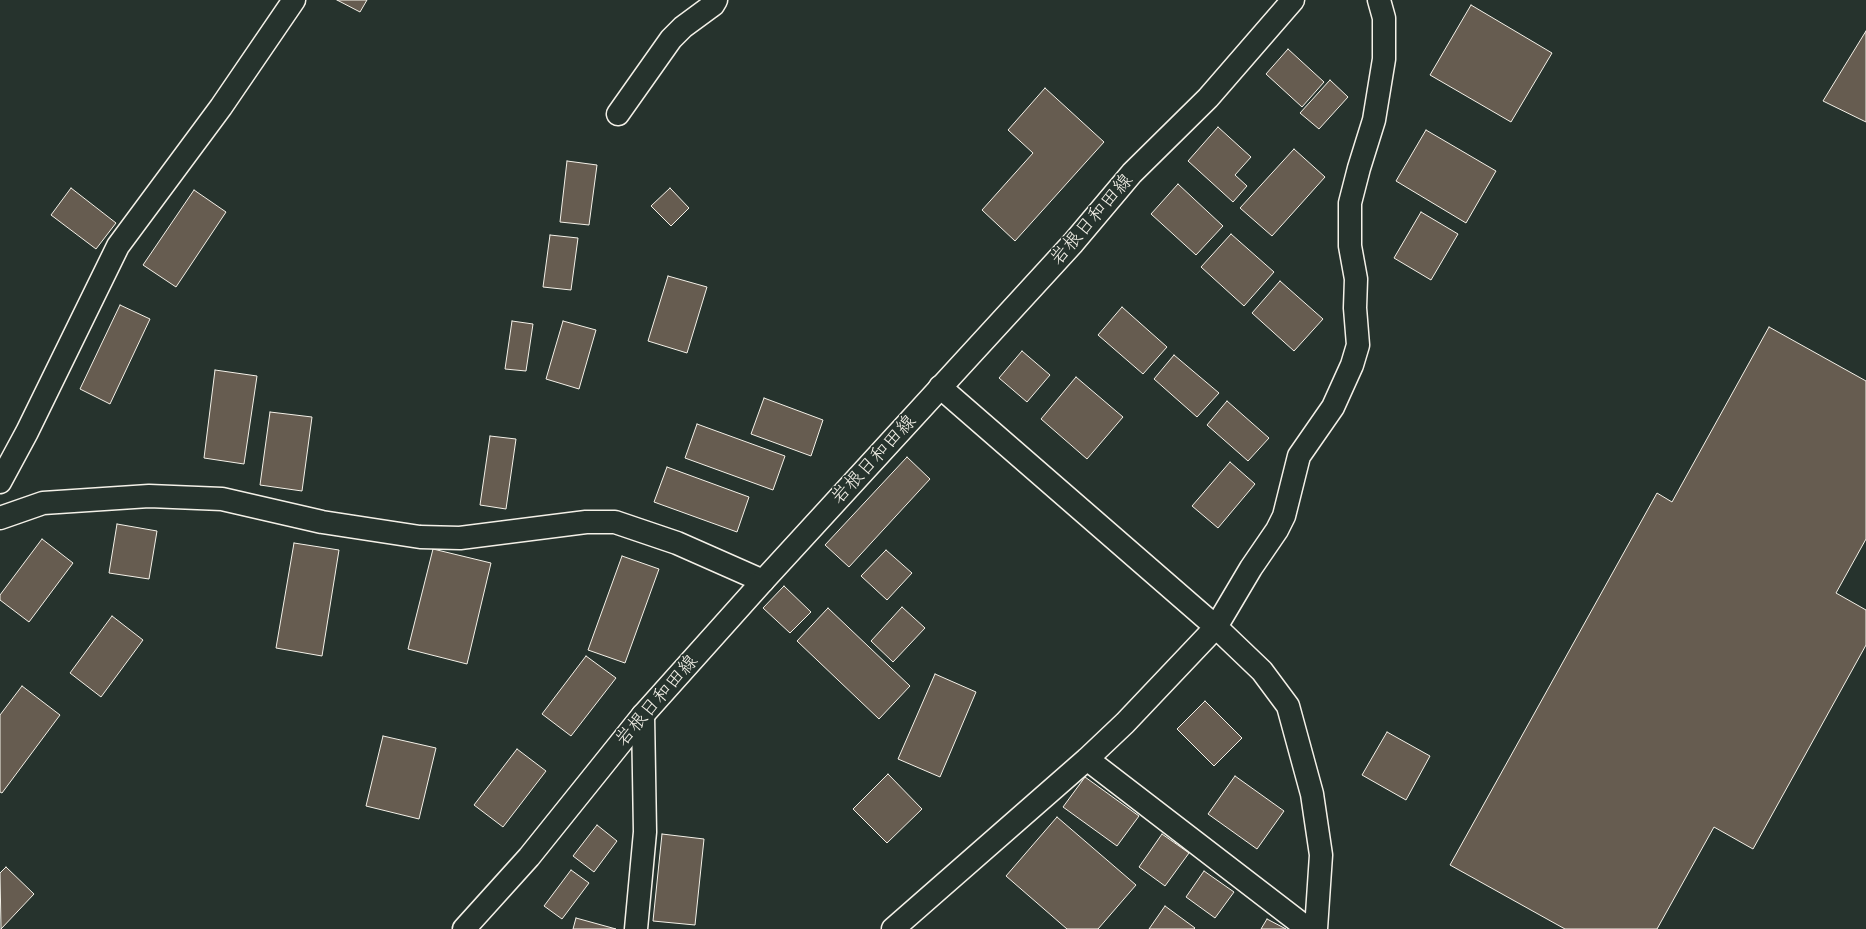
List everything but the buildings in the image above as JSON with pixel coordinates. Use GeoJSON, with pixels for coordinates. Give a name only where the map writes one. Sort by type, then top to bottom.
{"type":"FeatureCollection","features":[{"type":"Feature","properties":{"kind":"street"},"geometry":{"type":"LineString","coordinates":[[0,482],[27,432],[118,246],[221,107],[294,0]]}},
{"type":"Feature","properties":{"kind":"street"},"geometry":{"type":"LineString","coordinates":[[618,114],[671,39],[683,27],[713,5],[716,0]]}},
{"type":"Feature","properties":{"kind":"street","name":"岩根日和田線"},"geometry":{"type":"LineString","coordinates":[[464,929],[529,857],[643,715],[763,581],[1073,243],[1132,173],[1208,98],[1293,0]]}},
{"type":"Feature","properties":{"kind":"street"},"geometry":{"type":"LineString","coordinates":[[893,929],[1087,759],[1125,723],[1216,627],[1284,516],[1299,456],[1333,407],[1352,365],[1358,345],[1355,308],[1356,279],[1350,246],[1350,203],[1358,168],[1374,120],[1384,59],[1384,18],[1379,0]]}},
{"type":"Feature","properties":{"kind":"street"},"geometry":{"type":"LineString","coordinates":[[940,388],[1216,627],[1262,671],[1288,706],[1312,794],[1320,856],[1316,929]]}},
{"type":"Feature","properties":{"kind":"street"},"geometry":{"type":"LineString","coordinates":[[0,518],[43,503],[149,496],[222,499],[322,522],[420,537],[460,538],[586,522],[615,522],[677,543],[763,581]]}},
{"type":"Feature","properties":{"kind":"street"},"geometry":{"type":"LineString","coordinates":[[636,929],[645,832],[643,715]]}},
{"type":"Feature","properties":{"kind":"street"},"geometry":{"type":"LineString","coordinates":[[1087,759],[1308,929]]}}]}
